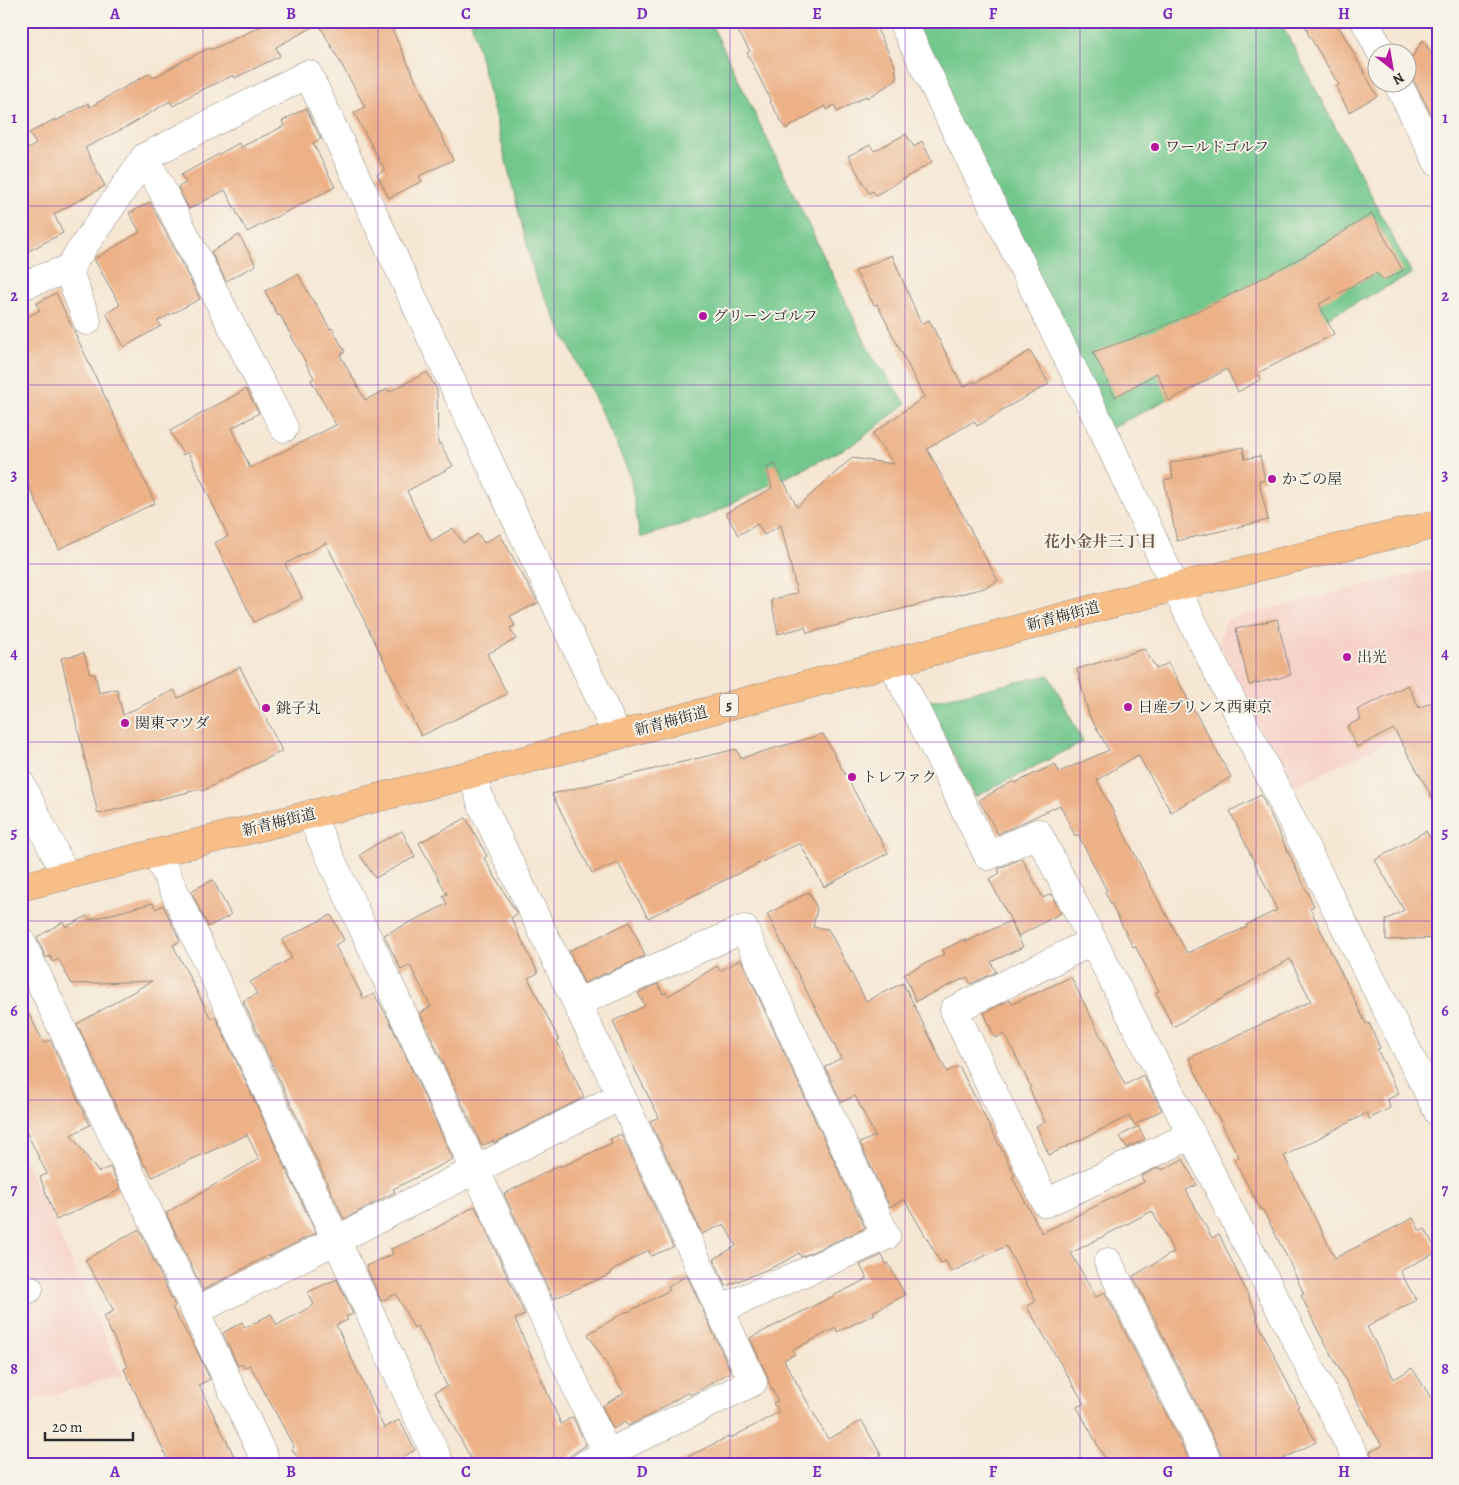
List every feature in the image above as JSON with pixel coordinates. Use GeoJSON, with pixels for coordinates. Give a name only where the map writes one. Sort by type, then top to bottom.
{"type":"FeatureCollection","features":[{"type":"Feature","properties":{"kind":"main road","name":"新青梅街道"},"geometry":{"type":"LineString","coordinates":[[21,887],[472,774],[1174,586],[1438,524]]}},
{"type":"Feature","properties":{"kind":"street"},"geometry":{"type":"LineString","coordinates":[[902,21],[1104,432],[1174,586],[1438,1112]]}},
{"type":"Feature","properties":{"kind":"street"},"geometry":{"type":"LineString","coordinates":[[1365,21],[1376,42]]}},
{"type":"Feature","properties":{"kind":"street"},"geometry":{"type":"LineString","coordinates":[[21,286],[68,270],[145,157],[308,74],[617,735]]}},
{"type":"Feature","properties":{"kind":"street"},"geometry":{"type":"LineString","coordinates":[[1401,92],[1438,163]]}},
{"type":"Feature","properties":{"kind":"street"},"geometry":{"type":"LineString","coordinates":[[145,157],[284,428]]}},
{"type":"Feature","properties":{"kind":"street"},"geometry":{"type":"LineString","coordinates":[[68,270],[87,321]]}},
{"type":"Feature","properties":{"kind":"street"},"geometry":{"type":"LineString","coordinates":[[892,662],[988,856],[1038,833],[1358,1464]]}},
{"type":"Feature","properties":{"kind":"street"},"geometry":{"type":"LineString","coordinates":[[310,814],[476,1169],[597,1458],[753,1382],[621,1096],[482,805],[472,774]]}},
{"type":"Feature","properties":{"kind":"street"},"geometry":{"type":"LineString","coordinates":[[21,784],[66,876]]}},
{"type":"Feature","properties":{"kind":"street"},"geometry":{"type":"LineString","coordinates":[[157,854],[440,1464]]}},
{"type":"Feature","properties":{"kind":"street"},"geometry":{"type":"LineString","coordinates":[[577,1003],[744,929],[886,1236],[719,1310]]}},
{"type":"Feature","properties":{"kind":"street"},"geometry":{"type":"LineString","coordinates":[[1093,940],[954,1010],[1046,1203],[1192,1135]]}},
{"type":"Feature","properties":{"kind":"street"},"geometry":{"type":"LineString","coordinates":[[21,941],[267,1464]]}},
{"type":"Feature","properties":{"kind":"street"},"geometry":{"type":"LineString","coordinates":[[196,1311],[621,1096]]}},
{"type":"Feature","properties":{"kind":"street"},"geometry":{"type":"LineString","coordinates":[[1108,1262],[1209,1464]]}},
{"type":"Feature","properties":{"kind":"shaded area"},"geometry":{"type":"Polygon","coordinates":[[[1438,568],[1438,718],[1289,789],[1219,642],[1227,619],[1438,568]]]}},
{"type":"Feature","properties":{"kind":"shaded area"},"geometry":{"type":"Polygon","coordinates":[[[21,1150],[122,1375],[21,1404],[21,1150]]]}},
{"type":"Feature","properties":{"kind":"green space","name":"グリーンゴルフ"},"geometry":{"type":"Polygon","coordinates":[[[471,21],[710,21],[871,354],[906,404],[854,444],[705,517],[640,538],[630,475],[591,390],[535,277],[471,21]]]}},
{"type":"Feature","properties":{"kind":"green space","name":"ワールドゴルフ"},"geometry":{"type":"Polygon","coordinates":[[[902,21],[1280,21],[1412,274],[1104,432],[902,21]]]}},
{"type":"Feature","properties":{"kind":"green space"},"geometry":{"type":"Polygon","coordinates":[[[1049,675],[1083,742],[975,797],[927,702],[1049,675]]]}},
{"type":"Feature","properties":{"kind":"building"},"geometry":{"type":"Polygon","coordinates":[[[272,21],[388,21],[453,160],[419,176],[422,181],[389,198],[377,174],[385,170],[354,113],[365,107],[319,24],[276,47],[280,56],[235,78],[234,75],[193,94],[173,106],[170,101],[130,125],[85,148],[105,186],[54,214],[63,233],[21,255],[21,153],[36,144],[29,133],[55,119],[56,121],[88,103],[90,107],[150,73],[153,78],[210,48],[211,50],[272,21]]]}},
{"type":"Feature","properties":{"kind":"building"},"geometry":{"type":"Polygon","coordinates":[[[732,21],[873,21],[895,66],[897,80],[867,98],[866,96],[837,112],[834,105],[827,110],[825,106],[786,129],[770,102],[747,53],[750,51],[732,21]]]}},
{"type":"Feature","properties":{"kind":"building"},"geometry":{"type":"Polygon","coordinates":[[[1302,21],[1336,21],[1366,76],[1366,92],[1375,92],[1377,96],[1349,112],[1336,87],[1339,85],[1302,21]]]}},
{"type":"Feature","properties":{"kind":"building"},"geometry":{"type":"Polygon","coordinates":[[[1423,40],[1438,65],[1438,128],[1416,85],[1416,51],[1423,40]]]}},
{"type":"Feature","properties":{"kind":"building"},"geometry":{"type":"Polygon","coordinates":[[[306,108],[321,139],[313,143],[335,187],[247,232],[225,190],[189,209],[178,187],[186,183],[181,175],[239,143],[241,147],[284,126],[282,121],[306,108]]]}},
{"type":"Feature","properties":{"kind":"building"},"geometry":{"type":"Polygon","coordinates":[[[906,134],[914,147],[922,141],[932,162],[876,195],[873,191],[869,193],[848,156],[870,145],[874,151],[906,134]]]}},
{"type":"Feature","properties":{"kind":"building"},"geometry":{"type":"Polygon","coordinates":[[[150,202],[200,299],[158,321],[161,326],[124,347],[106,313],[120,305],[94,259],[140,232],[129,213],[150,202]]]}},
{"type":"Feature","properties":{"kind":"building"},"geometry":{"type":"Polygon","coordinates":[[[1372,214],[1403,271],[1384,280],[1376,273],[1319,304],[1334,334],[1258,373],[1261,379],[1238,392],[1227,369],[1169,401],[1157,373],[1115,397],[1093,352],[1151,332],[1213,304],[1304,256],[1372,214]]]}},
{"type":"Feature","properties":{"kind":"building"},"geometry":{"type":"Polygon","coordinates":[[[239,235],[256,265],[226,281],[211,252],[239,235]]]}},
{"type":"Feature","properties":{"kind":"building"},"geometry":{"type":"Polygon","coordinates":[[[892,255],[921,324],[929,320],[963,387],[974,381],[975,383],[1030,351],[1049,384],[977,426],[974,421],[927,449],[998,581],[984,588],[807,633],[805,627],[778,634],[771,600],[797,593],[781,525],[764,535],[758,524],[738,535],[726,513],[772,488],[767,467],[775,464],[797,507],[852,458],[894,464],[872,434],[924,397],[877,304],[874,305],[855,271],[892,255]]]}},
{"type":"Feature","properties":{"kind":"building"},"geometry":{"type":"Polygon","coordinates":[[[298,274],[345,352],[340,355],[365,400],[388,389],[389,392],[427,372],[437,390],[438,444],[440,443],[453,466],[407,491],[431,541],[453,528],[463,543],[478,534],[484,543],[500,534],[538,603],[510,616],[515,626],[510,628],[516,639],[487,654],[507,694],[421,736],[326,543],[285,564],[302,598],[254,622],[215,543],[228,536],[188,452],[183,455],[170,431],[246,389],[259,413],[232,428],[250,468],[336,425],[311,380],[314,378],[265,291],[298,274]]]}},
{"type":"Feature","properties":{"kind":"building"},"geometry":{"type":"Polygon","coordinates":[[[56,293],[155,503],[59,549],[21,470],[21,320],[40,310],[36,304],[56,293]]]}},
{"type":"Feature","properties":{"kind":"building"},"geometry":{"type":"Polygon","coordinates":[[[1243,447],[1245,459],[1260,456],[1265,480],[1259,481],[1268,520],[1177,541],[1164,480],[1173,478],[1170,463],[1243,447]]]}},
{"type":"Feature","properties":{"kind":"building"},"geometry":{"type":"Polygon","coordinates":[[[1277,619],[1291,675],[1249,685],[1236,629],[1277,619]]]}},
{"type":"Feature","properties":{"kind":"building"},"geometry":{"type":"Polygon","coordinates":[[[1144,649],[1157,669],[1168,663],[1231,777],[1171,812],[1138,755],[1097,780],[1187,953],[1247,927],[1246,925],[1277,910],[1230,811],[1261,795],[1314,906],[1310,908],[1366,1024],[1369,1023],[1380,1048],[1377,1049],[1399,1094],[1388,1099],[1390,1108],[1369,1119],[1367,1113],[1284,1156],[1335,1258],[1413,1218],[1420,1231],[1425,1229],[1437,1252],[1400,1271],[1416,1300],[1367,1327],[1394,1379],[1412,1368],[1438,1409],[1438,1464],[1374,1464],[1370,1452],[1382,1446],[1317,1329],[1301,1295],[1304,1294],[1288,1259],[1263,1210],[1234,1160],[1239,1157],[1215,1113],[1189,1058],[1311,1001],[1290,959],[1173,1027],[1156,992],[1159,991],[1135,946],[1133,947],[1078,834],[1075,836],[1060,805],[998,834],[979,800],[1014,781],[1015,783],[1055,764],[1059,772],[1109,750],[1089,715],[1077,669],[1144,649]]]}},
{"type":"Feature","properties":{"kind":"building"},"geometry":{"type":"Polygon","coordinates":[[[84,653],[90,674],[95,674],[99,693],[117,689],[123,715],[174,690],[178,698],[240,667],[282,751],[202,791],[201,789],[98,814],[61,658],[84,653]]]}},
{"type":"Feature","properties":{"kind":"building"},"geometry":{"type":"Polygon","coordinates":[[[1408,685],[1419,708],[1438,699],[1438,808],[1394,729],[1357,747],[1347,726],[1361,719],[1357,710],[1408,685]]]}},
{"type":"Feature","properties":{"kind":"building"},"geometry":{"type":"Polygon","coordinates":[[[823,734],[888,853],[824,887],[800,843],[648,918],[618,863],[592,873],[552,794],[736,749],[741,758],[823,734]]]}},
{"type":"Feature","properties":{"kind":"building"},"geometry":{"type":"Polygon","coordinates":[[[466,818],[487,856],[484,858],[517,914],[511,918],[538,973],[528,978],[559,1040],[557,1041],[584,1097],[494,1143],[493,1141],[482,1146],[420,1013],[431,1007],[410,965],[401,970],[384,935],[447,904],[443,896],[447,894],[419,843],[466,818]]]}},
{"type":"Feature","properties":{"kind":"building"},"geometry":{"type":"Polygon","coordinates":[[[402,831],[415,857],[375,878],[360,855],[402,831]]]}},
{"type":"Feature","properties":{"kind":"building"},"geometry":{"type":"Polygon","coordinates":[[[1426,831],[1438,851],[1438,938],[1386,940],[1386,920],[1404,910],[1375,860],[1426,831]]]}},
{"type":"Feature","properties":{"kind":"building"},"geometry":{"type":"Polygon","coordinates":[[[1022,858],[1043,898],[1051,894],[1061,913],[1019,936],[989,879],[1000,873],[998,869],[1022,858]]]}},
{"type":"Feature","properties":{"kind":"building"},"geometry":{"type":"Polygon","coordinates":[[[213,880],[231,915],[208,927],[191,891],[213,880]]]}},
{"type":"Feature","properties":{"kind":"building"},"geometry":{"type":"Polygon","coordinates":[[[809,892],[817,909],[813,927],[828,929],[866,1001],[903,983],[947,1072],[959,1066],[1015,1176],[1012,1177],[1042,1233],[1144,1182],[1141,1176],[1160,1167],[1162,1170],[1183,1159],[1197,1185],[1186,1190],[1212,1238],[1219,1234],[1258,1317],[1256,1318],[1299,1406],[1297,1407],[1316,1442],[1273,1464],[1224,1464],[1223,1457],[1133,1276],[1174,1252],[1152,1211],[1071,1253],[1096,1297],[1105,1292],[1191,1464],[1108,1464],[1077,1407],[1084,1403],[1027,1307],[1036,1301],[1006,1246],[951,1272],[946,1261],[941,1263],[904,1199],[890,1207],[860,1143],[875,1136],[855,1096],[841,1102],[825,1067],[841,1058],[767,914],[809,892]]]}},
{"type":"Feature","properties":{"kind":"building"},"geometry":{"type":"Polygon","coordinates":[[[153,903],[156,909],[163,905],[180,941],[173,945],[211,1019],[215,1016],[316,1233],[269,1255],[203,1290],[166,1213],[259,1159],[247,1135],[152,1177],[145,1167],[77,1024],[152,981],[72,984],[58,959],[53,962],[50,956],[46,958],[37,937],[63,922],[66,927],[87,916],[89,920],[153,903]]]}},
{"type":"Feature","properties":{"kind":"building"},"geometry":{"type":"Polygon","coordinates":[[[331,915],[344,940],[335,945],[364,999],[374,994],[388,1018],[453,1159],[393,1189],[395,1192],[344,1219],[243,1001],[257,994],[250,982],[292,958],[282,940],[331,915]]]}},
{"type":"Feature","properties":{"kind":"building"},"geometry":{"type":"Polygon","coordinates":[[[1010,921],[1023,947],[991,962],[996,972],[971,984],[967,977],[916,1001],[904,974],[945,954],[943,950],[965,939],[966,942],[1010,921]]]}},
{"type":"Feature","properties":{"kind":"building"},"geometry":{"type":"Polygon","coordinates":[[[630,922],[645,956],[584,983],[569,951],[630,922]]]}},
{"type":"Feature","properties":{"kind":"building"},"geometry":{"type":"Polygon","coordinates":[[[741,959],[865,1228],[801,1257],[799,1253],[778,1265],[726,1286],[714,1259],[736,1246],[724,1224],[702,1234],[650,1121],[659,1117],[626,1052],[613,1021],[645,1006],[638,993],[658,984],[663,994],[666,992],[668,996],[717,966],[720,971],[741,959]]]}},
{"type":"Feature","properties":{"kind":"building"},"geometry":{"type":"Polygon","coordinates":[[[1071,977],[1125,1085],[1143,1075],[1162,1110],[1134,1125],[1129,1116],[1049,1155],[1036,1126],[1045,1122],[1029,1088],[1031,1087],[1005,1034],[995,1038],[984,1013],[1010,1000],[1012,1004],[1071,977]]]}},
{"type":"Feature","properties":{"kind":"building"},"geometry":{"type":"Polygon","coordinates":[[[21,999],[44,1043],[50,1040],[90,1125],[71,1135],[98,1172],[110,1167],[120,1188],[114,1193],[56,1220],[40,1177],[47,1174],[21,1121],[21,999]]]}},
{"type":"Feature","properties":{"kind":"building"},"geometry":{"type":"Polygon","coordinates":[[[1138,1126],[1145,1139],[1127,1148],[1120,1136],[1138,1126]]]}},
{"type":"Feature","properties":{"kind":"building"},"geometry":{"type":"Polygon","coordinates":[[[621,1134],[673,1247],[651,1256],[648,1250],[610,1272],[611,1274],[553,1299],[504,1194],[560,1165],[561,1167],[612,1143],[610,1139],[621,1134]]]}},
{"type":"Feature","properties":{"kind":"building"},"geometry":{"type":"Polygon","coordinates":[[[475,1206],[525,1315],[515,1319],[561,1424],[573,1417],[586,1445],[559,1464],[474,1464],[435,1392],[447,1386],[418,1326],[414,1328],[396,1294],[381,1301],[366,1266],[393,1254],[391,1249],[424,1235],[475,1206]]]}},
{"type":"Feature","properties":{"kind":"building"},"geometry":{"type":"Polygon","coordinates":[[[139,1229],[175,1306],[172,1308],[196,1349],[210,1379],[199,1385],[238,1464],[170,1464],[124,1369],[128,1367],[103,1316],[114,1311],[85,1260],[139,1229]]]}},
{"type":"Feature","properties":{"kind":"building"},"geometry":{"type":"Polygon","coordinates":[[[882,1255],[905,1295],[873,1312],[875,1314],[837,1332],[836,1328],[793,1350],[795,1354],[784,1360],[828,1439],[862,1421],[881,1455],[864,1464],[673,1464],[730,1436],[731,1438],[779,1412],[773,1403],[778,1401],[750,1338],[867,1279],[860,1265],[882,1255]]]}},
{"type":"Feature","properties":{"kind":"building"},"geometry":{"type":"Polygon","coordinates":[[[687,1275],[731,1372],[690,1395],[688,1392],[628,1426],[625,1422],[613,1429],[602,1406],[624,1393],[588,1334],[627,1311],[670,1290],[668,1287],[687,1275]]]}},
{"type":"Feature","properties":{"kind":"building"},"geometry":{"type":"Polygon","coordinates":[[[337,1279],[353,1314],[346,1317],[348,1320],[336,1325],[384,1428],[399,1420],[415,1450],[390,1464],[301,1464],[292,1449],[294,1447],[250,1365],[244,1368],[242,1364],[238,1366],[223,1333],[242,1322],[245,1328],[271,1314],[277,1325],[314,1305],[308,1292],[337,1279]]]}},
{"type":"Feature","properties":{"kind":"place","name":"ワールドゴルフ"},"geometry":{"type":"Point","coordinates":[1155,147]}},
{"type":"Feature","properties":{"kind":"place","name":"グリーンゴルフ"},"geometry":{"type":"Point","coordinates":[703,316]}},
{"type":"Feature","properties":{"kind":"place","name":"かごの屋"},"geometry":{"type":"Point","coordinates":[1272,479]}},
{"type":"Feature","properties":{"kind":"place","name":"出光"},"geometry":{"type":"Point","coordinates":[1347,657]}},
{"type":"Feature","properties":{"kind":"place","name":"日産プリンス西東京"},"geometry":{"type":"Point","coordinates":[1128,707]}},
{"type":"Feature","properties":{"kind":"place","name":"銚子丸"},"geometry":{"type":"Point","coordinates":[266,708]}},
{"type":"Feature","properties":{"kind":"place","name":"関東マツダ"},"geometry":{"type":"Point","coordinates":[125,723]}},
{"type":"Feature","properties":{"kind":"place","name":"トレファク"},"geometry":{"type":"Point","coordinates":[852,777]}},
{"type":"Feature","properties":{"kind":"district","name":"花小金井三丁目"},"geometry":{"type":"Point","coordinates":[1100,541]}}]}
